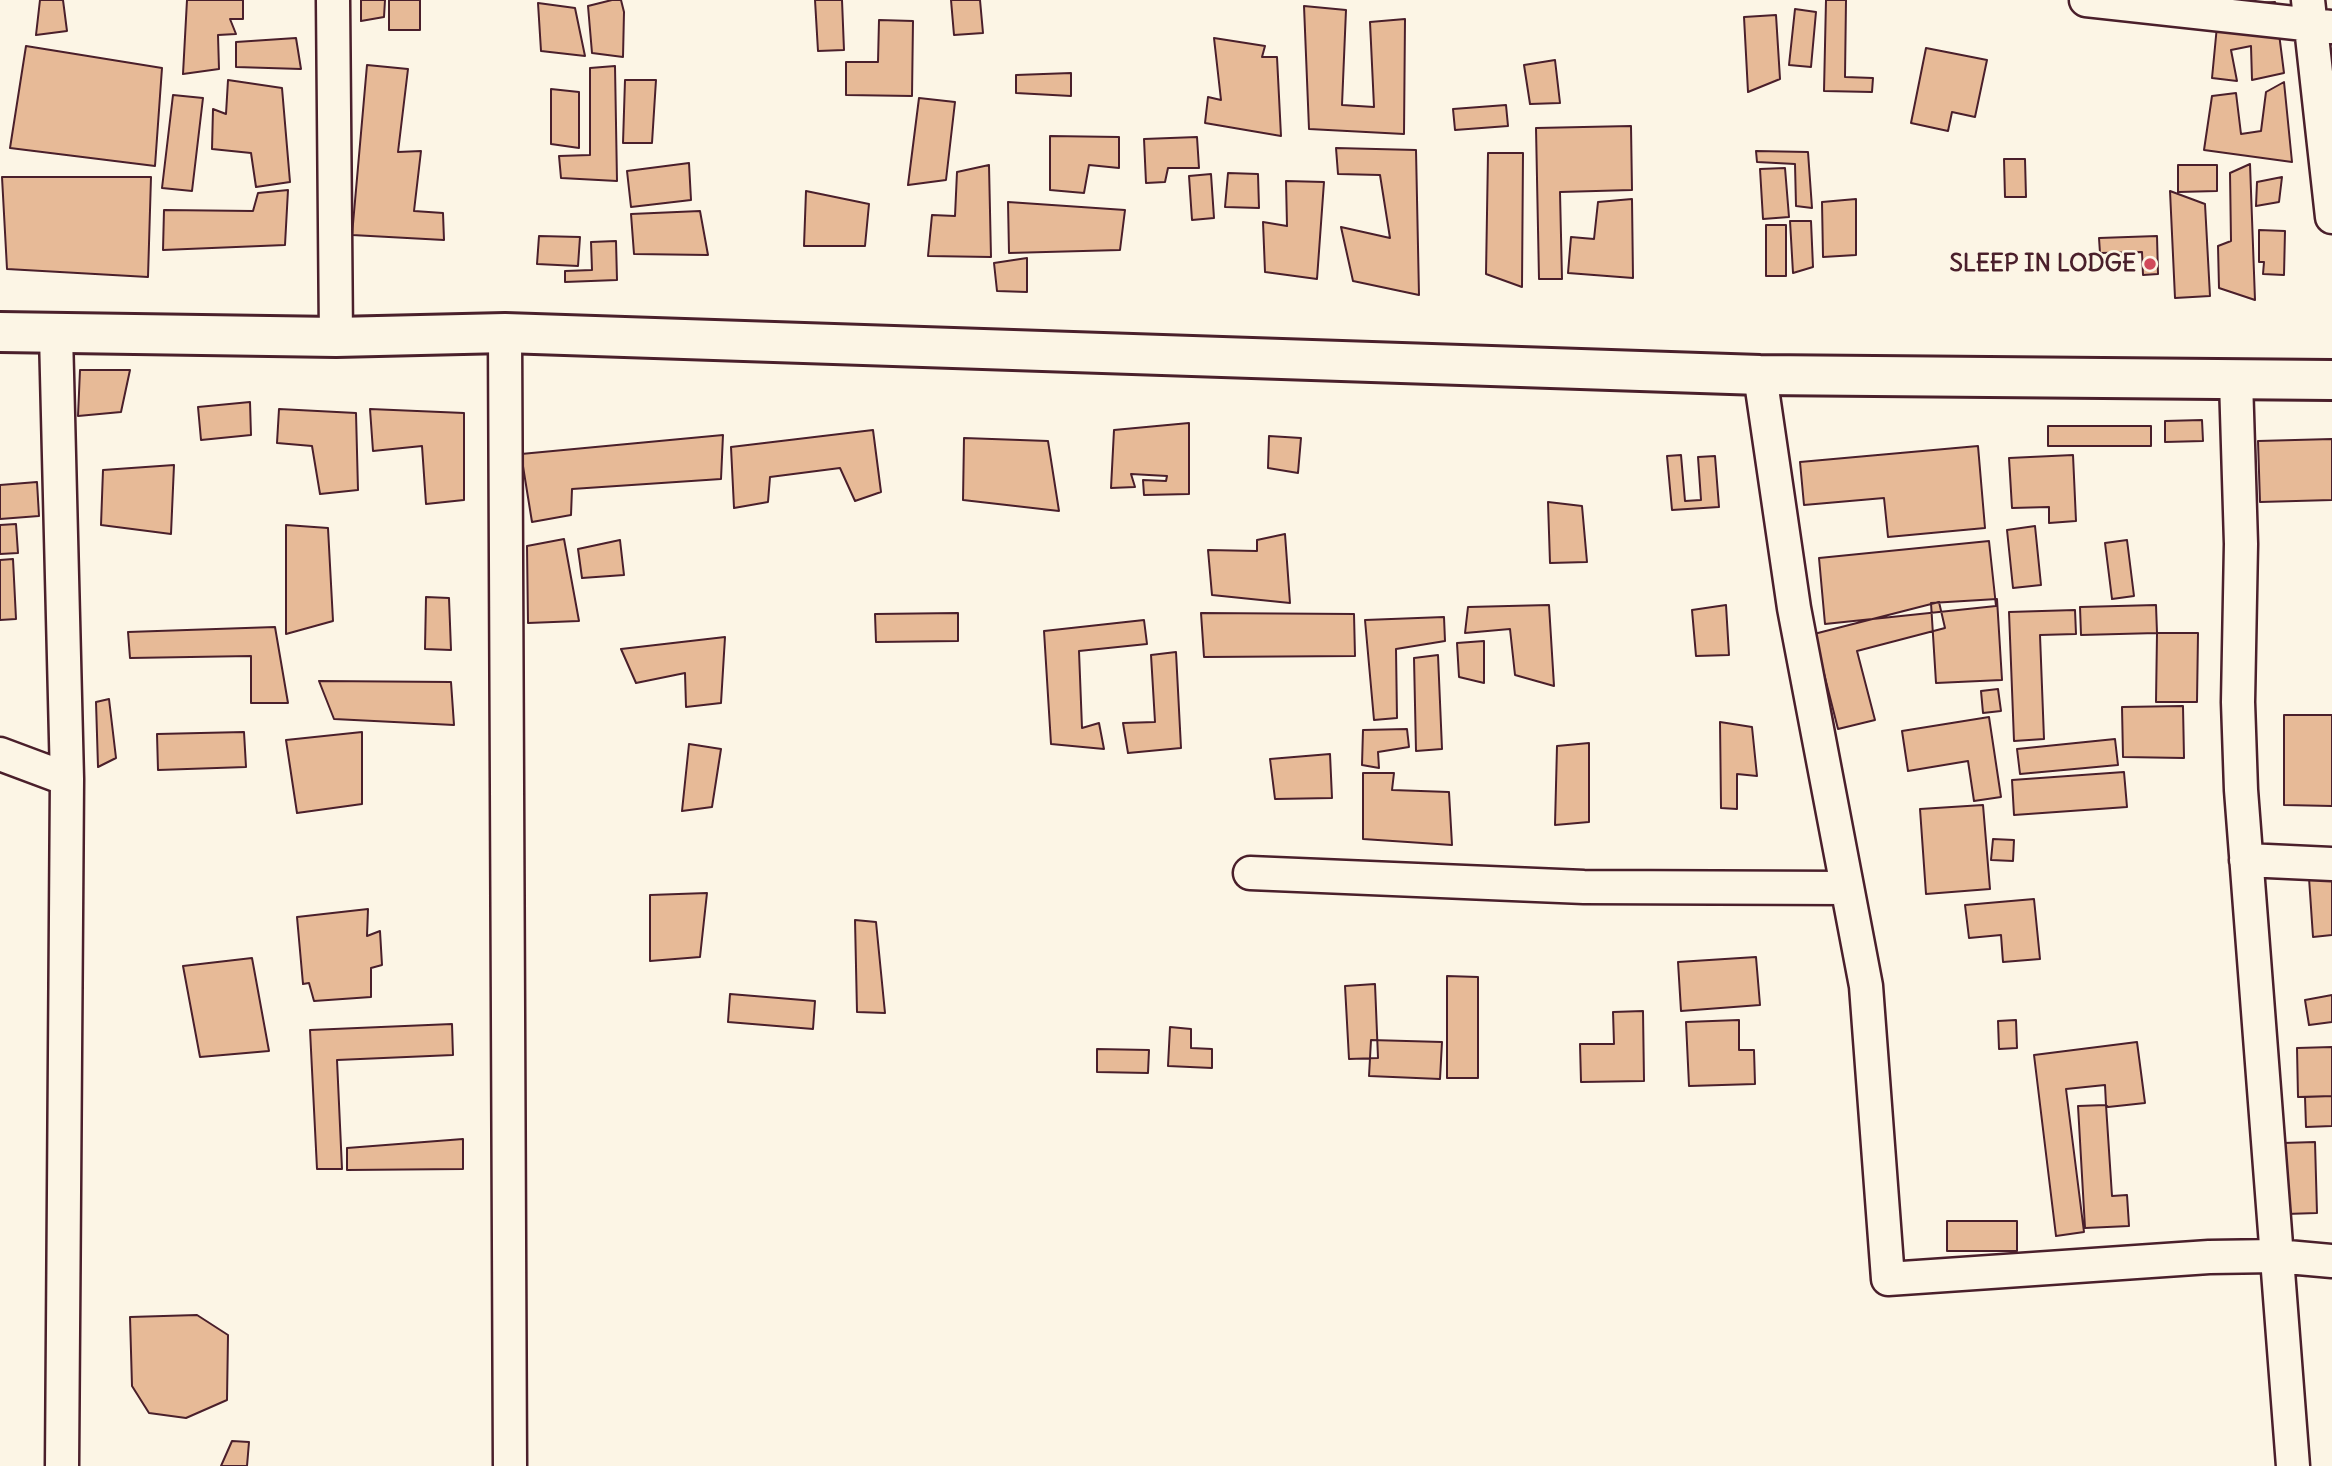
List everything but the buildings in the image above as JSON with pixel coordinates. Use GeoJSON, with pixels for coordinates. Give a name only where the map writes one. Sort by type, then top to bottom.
{"type":"FeatureCollection","features":[{"type":"Feature","properties":{"kind":"main road"},"geometry":{"type":"LineString","coordinates":[[0,332],[336,337],[505,333],[1760,375],[2332,380]]}},
{"type":"Feature","properties":{"kind":"street"},"geometry":{"type":"LineString","coordinates":[[333,0],[336,337]]}},
{"type":"Feature","properties":{"kind":"street"},"geometry":{"type":"LineString","coordinates":[[2085,0],[2317,18],[2332,218]]}},
{"type":"Feature","properties":{"kind":"street"},"geometry":{"type":"LineString","coordinates":[[505,333],[510,1466]]}},
{"type":"Feature","properties":{"kind":"street"},"geometry":{"type":"LineString","coordinates":[[56,334],[66,779],[62,1466]]}},
{"type":"Feature","properties":{"kind":"street"},"geometry":{"type":"LineString","coordinates":[[1760,375],[1794,608],[1866,986],[1888,1279],[2209,1257],[2276,1256],[2332,1261]]}},
{"type":"Feature","properties":{"kind":"street"},"geometry":{"type":"LineString","coordinates":[[2236,380],[2241,544],[2238,702],[2246,860],[2293,1466]]}},
{"type":"Feature","properties":{"kind":"street"},"geometry":{"type":"LineString","coordinates":[[0,754],[66,779]]}},
{"type":"Feature","properties":{"kind":"street"},"geometry":{"type":"LineString","coordinates":[[2246,860],[2332,864]]}},
{"type":"Feature","properties":{"kind":"street"},"geometry":{"type":"LineString","coordinates":[[1250,873],[1584,887],[1847,888]]}},
{"type":"Feature","properties":{"kind":"place","name":"SLEEP IN LODGE"},"geometry":{"type":"Point","coordinates":[2150,264]}}]}
